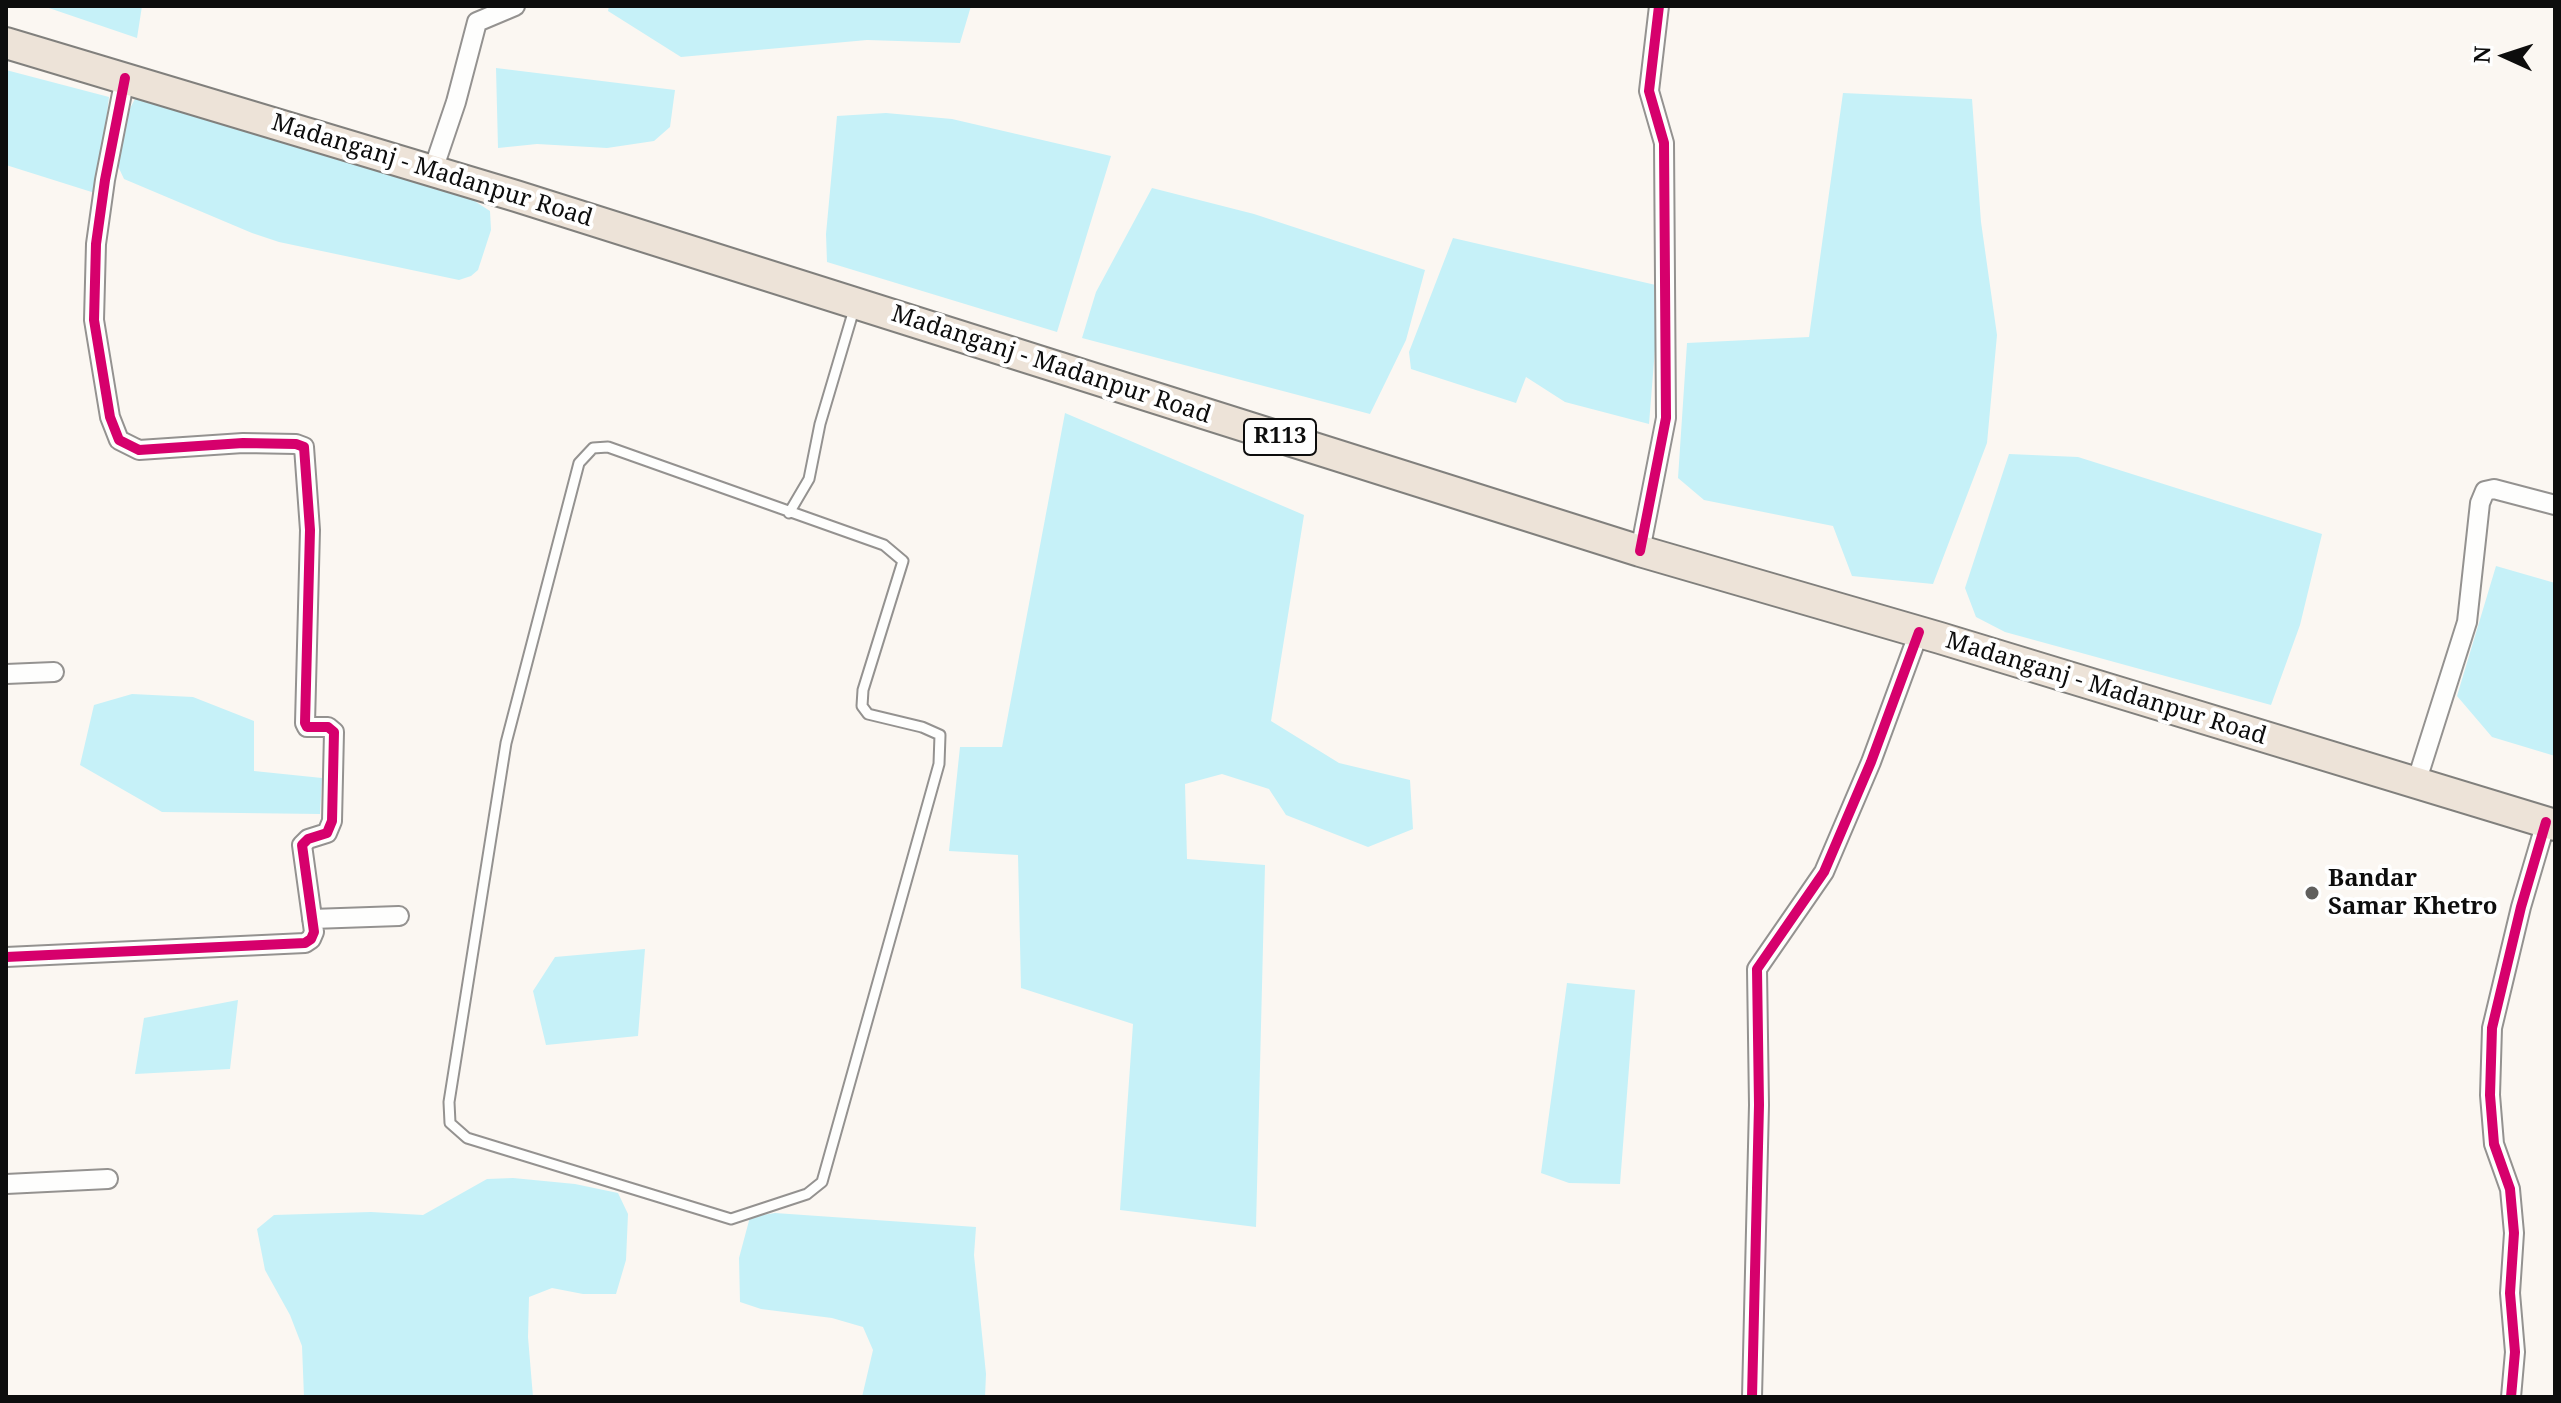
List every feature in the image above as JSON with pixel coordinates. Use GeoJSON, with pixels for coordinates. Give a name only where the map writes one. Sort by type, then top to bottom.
{"type":"FeatureCollection","features":[{"type":"Feature","properties":{"kind":"main road","name":"Madanganj - Madanpur Road"},"geometry":{"type":"LineString","coordinates":[[6,43],[433,170],[1640,551],[2550,823]]}},
{"type":"Feature","properties":{"kind":"street"},"geometry":{"type":"LineString","coordinates":[[433,170],[456,102],[477,22],[515,6]]}},
{"type":"Feature","properties":{"kind":"street"},"geometry":{"type":"LineString","coordinates":[[1640,551],[1666,418],[1664,143],[1649,91],[1659,6]]}},
{"type":"Feature","properties":{"kind":"street"},"geometry":{"type":"LineString","coordinates":[[6,957],[305,943],[314,932],[302,845],[331,828],[334,732],[328,727],[307,727],[305,723],[310,530],[304,447],[296,444],[243,443],[139,450],[119,440],[110,417],[94,320],[96,244],[125,78]]}},
{"type":"Feature","properties":{"kind":"street"},"geometry":{"type":"LineString","coordinates":[[2416,783],[2467,622],[2480,503],[2485,491],[2494,489],[2555,505]]}},
{"type":"Feature","properties":{"kind":"street"},"geometry":{"type":"LineString","coordinates":[[1752,1397],[1759,1105],[1757,969],[1824,872],[1871,762],[1919,632]]}},
{"type":"Feature","properties":{"kind":"street"},"geometry":{"type":"LineString","coordinates":[[6,674],[54,672]]}},
{"type":"Feature","properties":{"kind":"street"},"geometry":{"type":"LineString","coordinates":[[2511,1397],[2515,1352],[2510,1293],[2514,1233],[2510,1189],[2494,1144],[2490,1095],[2492,1028],[2521,907],[2550,823]]}},
{"type":"Feature","properties":{"kind":"street"},"geometry":{"type":"LineString","coordinates":[[312,919],[399,916]]}},
{"type":"Feature","properties":{"kind":"street"},"geometry":{"type":"LineString","coordinates":[[6,1184],[108,1179]]}},
{"type":"Feature","properties":{"kind":"lane"},"geometry":{"type":"LineString","coordinates":[[789,513],[809,479],[820,424],[856,303]]}},
{"type":"Feature","properties":{"kind":"lane"},"geometry":{"type":"LineString","coordinates":[[608,447],[789,513],[884,545],[903,561],[863,690],[862,706],[868,714],[922,727],[940,735],[939,764],[822,1182],[807,1194],[731,1219],[467,1138],[450,1123],[449,1102],[506,743],[579,463],[593,448],[608,447]]}},
{"type":"Feature","properties":{"kind":"water"},"geometry":{"type":"Polygon","coordinates":[[[43,6],[142,6],[137,38],[43,6]]]}},
{"type":"Feature","properties":{"kind":"water"},"geometry":{"type":"Polygon","coordinates":[[[609,6],[971,6],[960,43],[867,40],[681,57],[608,11],[609,6]]]}},
{"type":"Feature","properties":{"kind":"water"},"geometry":{"type":"Polygon","coordinates":[[[496,68],[675,90],[670,127],[654,141],[607,148],[537,144],[498,148],[496,68]]]}},
{"type":"Feature","properties":{"kind":"water"},"geometry":{"type":"Polygon","coordinates":[[[6,70],[109,97],[98,194],[6,165],[6,70]]]}},
{"type":"Feature","properties":{"kind":"water"},"geometry":{"type":"Polygon","coordinates":[[[1843,93],[1972,99],[1981,222],[1997,335],[1987,443],[1933,584],[1852,576],[1833,526],[1704,500],[1678,478],[1687,343],[1809,337],[1843,93]]]}},
{"type":"Feature","properties":{"kind":"water"},"geometry":{"type":"Polygon","coordinates":[[[136,97],[159,97],[473,200],[490,211],[491,230],[478,270],[459,280],[279,242],[124,179],[117,164],[126,116],[136,97]]]}},
{"type":"Feature","properties":{"kind":"water"},"geometry":{"type":"Polygon","coordinates":[[[886,113],[952,119],[1111,156],[1057,332],[827,262],[826,234],[837,116],[886,113]]]}},
{"type":"Feature","properties":{"kind":"water"},"geometry":{"type":"Polygon","coordinates":[[[1152,188],[1254,214],[1425,270],[1406,340],[1370,414],[1082,338],[1096,292],[1152,188]]]}},
{"type":"Feature","properties":{"kind":"water"},"geometry":{"type":"Polygon","coordinates":[[[1453,238],[1660,286],[1649,424],[1565,402],[1526,377],[1516,403],[1411,369],[1409,352],[1453,238]]]}},
{"type":"Feature","properties":{"kind":"water"},"geometry":{"type":"Polygon","coordinates":[[[1065,413],[1304,515],[1271,721],[1339,763],[1410,780],[1413,829],[1368,847],[1286,815],[1269,789],[1222,774],[1185,784],[1187,859],[1265,865],[1256,1227],[1120,1210],[1133,1024],[1021,988],[1018,855],[949,851],[960,747],[1002,747],[1065,413]]]}},
{"type":"Feature","properties":{"kind":"water"},"geometry":{"type":"Polygon","coordinates":[[[2009,454],[2078,457],[2322,534],[2300,625],[2271,705],[2005,632],[1976,617],[1965,588],[2009,454]]]}},
{"type":"Feature","properties":{"kind":"water"},"geometry":{"type":"Polygon","coordinates":[[[2496,566],[2555,583],[2555,756],[2492,737],[2457,696],[2496,566]]]}},
{"type":"Feature","properties":{"kind":"water"},"geometry":{"type":"Polygon","coordinates":[[[132,694],[193,697],[254,721],[254,771],[322,778],[320,814],[162,812],[80,765],[94,705],[132,694]]]}},
{"type":"Feature","properties":{"kind":"water"},"geometry":{"type":"Polygon","coordinates":[[[645,949],[638,1036],[546,1045],[533,991],[555,957],[645,949]]]}},
{"type":"Feature","properties":{"kind":"water"},"geometry":{"type":"Polygon","coordinates":[[[1567,983],[1635,990],[1620,1184],[1569,1183],[1541,1173],[1567,983]]]}},
{"type":"Feature","properties":{"kind":"water"},"geometry":{"type":"Polygon","coordinates":[[[238,1000],[230,1069],[135,1074],[144,1018],[238,1000]]]}},
{"type":"Feature","properties":{"kind":"water"},"geometry":{"type":"Polygon","coordinates":[[[513,1178],[575,1184],[618,1193],[628,1214],[626,1260],[616,1294],[583,1294],[552,1288],[529,1297],[528,1337],[533,1397],[304,1397],[302,1346],[290,1315],[265,1270],[257,1229],[274,1215],[371,1212],[423,1215],[487,1179],[513,1178]]]}},
{"type":"Feature","properties":{"kind":"water"},"geometry":{"type":"Polygon","coordinates":[[[775,1213],[976,1227],[974,1255],[986,1374],[985,1397],[862,1397],[873,1350],[863,1327],[832,1318],[761,1309],[740,1302],[739,1258],[750,1217],[775,1213]]]}},
{"type":"Feature","properties":{"kind":"cycle path"},"geometry":{"type":"LineString","coordinates":[[1640,551],[1666,418],[1664,143],[1649,91],[1659,6]]}},
{"type":"Feature","properties":{"kind":"cycle path"},"geometry":{"type":"LineString","coordinates":[[6,957],[305,943],[314,932],[302,845],[308,839],[327,833],[332,821],[334,732],[328,727],[307,727],[305,723],[310,530],[304,447],[296,444],[243,443],[139,450],[119,440],[110,417],[94,320],[96,244],[125,78]]}},
{"type":"Feature","properties":{"kind":"cycle path"},"geometry":{"type":"LineString","coordinates":[[1752,1397],[1759,1105],[1757,969],[1824,872],[1871,762],[1919,632]]}},
{"type":"Feature","properties":{"kind":"cycle path"},"geometry":{"type":"LineString","coordinates":[[2511,1397],[2515,1352],[2510,1293],[2514,1233],[2510,1189],[2494,1144],[2490,1095],[2492,1028],[2521,907],[2546,822]]}},
{"type":"Feature","properties":{"kind":"place","name":"Bandar Samar Khetro"},"geometry":{"type":"Point","coordinates":[2312,893]}}]}
